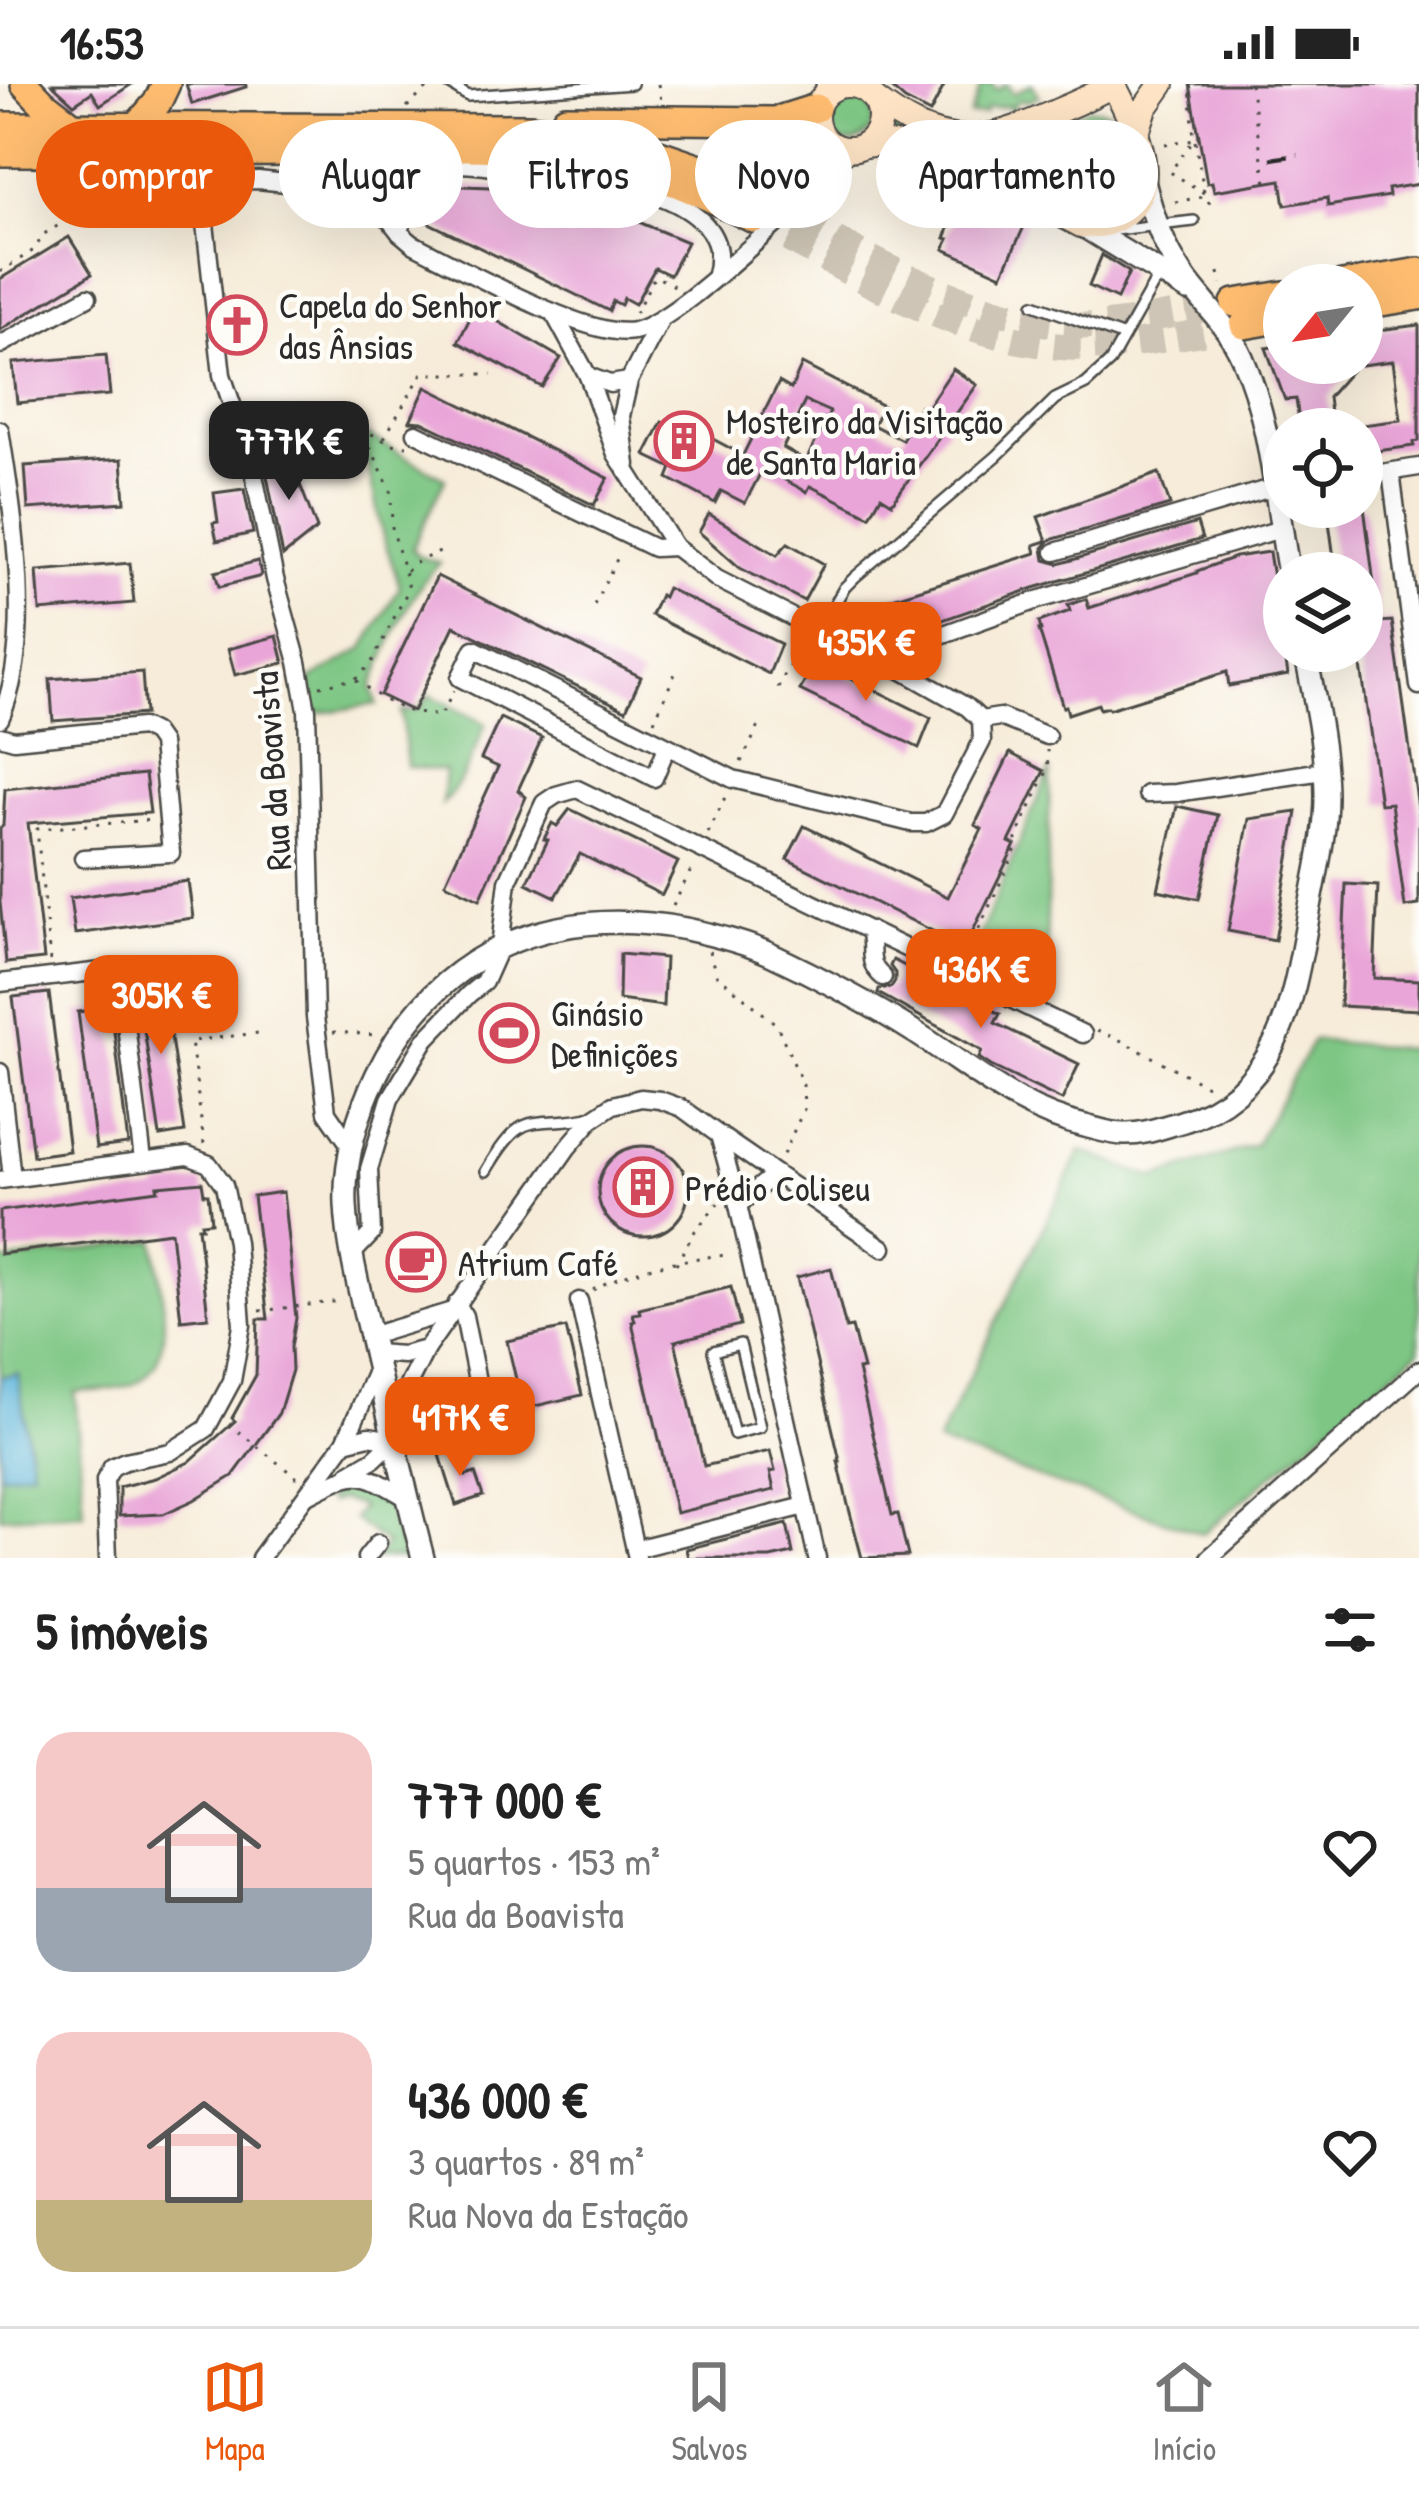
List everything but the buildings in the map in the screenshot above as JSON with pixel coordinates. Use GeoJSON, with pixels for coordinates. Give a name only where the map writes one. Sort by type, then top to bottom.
{"type":"FeatureCollection","features":[{"type":"Feature","properties":{"kind":"highway"},"geometry":{"type":"LineString","coordinates":[[25,84],[65,120]]}},
{"type":"Feature","properties":{"kind":"highway"},"geometry":{"type":"LineString","coordinates":[[141,120],[166,84]]}},
{"type":"Feature","properties":{"kind":"highway"},"geometry":{"type":"LineString","coordinates":[[563,120],[775,121],[817,105]]}},
{"type":"Feature","properties":{"kind":"highway"},"geometry":{"type":"LineString","coordinates":[[255,126],[487,125]]}},
{"type":"Feature","properties":{"kind":"highway"},"geometry":{"type":"LineString","coordinates":[[0,126],[36,126]]}},
{"type":"Feature","properties":{"kind":"highway"},"geometry":{"type":"LineString","coordinates":[[0,152],[279,152]]}},
{"type":"Feature","properties":{"kind":"highway"},"geometry":{"type":"LineString","coordinates":[[671,158],[759,209],[671,180]]}},
{"type":"Feature","properties":{"kind":"highway"},"geometry":{"type":"LineString","coordinates":[[1383,278],[1419,272]]}},
{"type":"Feature","properties":{"kind":"highway"},"geometry":{"type":"LineString","coordinates":[[1383,302],[1419,296]]}},
{"type":"Feature","properties":{"kind":"highway"},"geometry":{"type":"LineString","coordinates":[[1227,304],[1263,298]]}},
{"type":"Feature","properties":{"kind":"highway"},"geometry":{"type":"LineString","coordinates":[[1227,304],[1263,313]]}},
{"type":"Feature","properties":{"kind":"main road"},"geometry":{"type":"LineString","coordinates":[[1037,120],[1084,91],[1113,84],[1131,120]]}},
{"type":"Feature","properties":{"kind":"main road"},"geometry":{"type":"LineString","coordinates":[[1138,120],[1162,84]]}},
{"type":"Feature","properties":{"kind":"main road"},"geometry":{"type":"LineString","coordinates":[[876,145],[840,149],[828,144],[815,121],[817,105],[839,86],[850,85],[868,91],[906,120]]}},
{"type":"Feature","properties":{"kind":"main road"},"geometry":{"type":"LineString","coordinates":[[859,148],[873,138],[880,118],[868,91]]}},
{"type":"Feature","properties":{"kind":"main road"},"geometry":{"type":"LineString","coordinates":[[1084,91],[1111,102],[1128,120]]}},
{"type":"Feature","properties":{"kind":"street"},"geometry":{"type":"LineString","coordinates":[[396,228],[413,244],[552,311],[607,331],[635,331],[661,319],[799,205],[831,165],[859,148]]}},
{"type":"Feature","properties":{"kind":"street"},"geometry":{"type":"LineString","coordinates":[[400,233],[416,185],[438,168],[465,165],[583,175],[651,193],[686,209],[706,225],[720,261],[716,274]]}},
{"type":"Feature","properties":{"kind":"street","name":"Rua da Boavista"},"geometry":{"type":"LineString","coordinates":[[279,182],[209,186],[202,206],[222,375],[251,460],[307,710],[315,1017],[327,1112],[350,1144]]}},
{"type":"Feature","properties":{"kind":"street"},"geometry":{"type":"LineString","coordinates":[[1092,228],[1160,272],[1227,304]]}},
{"type":"Feature","properties":{"kind":"street"},"geometry":{"type":"LineString","coordinates":[[1157,228],[1173,260],[1227,304],[1230,334],[1263,420]]}},
{"type":"Feature","properties":{"kind":"street"},"geometry":{"type":"LineString","coordinates":[[0,345],[88,297]]}},
{"type":"Feature","properties":{"kind":"street"},"geometry":{"type":"LineString","coordinates":[[552,311],[588,376],[621,472],[675,547],[717,579],[812,634],[883,659],[967,707],[981,720],[982,741],[944,814],[926,823],[911,823],[733,779],[474,649],[460,678],[654,778],[667,747]]}},
{"type":"Feature","properties":{"kind":"street"},"geometry":{"type":"LineString","coordinates":[[621,472],[621,416],[629,381],[661,319]]}},
{"type":"Feature","properties":{"kind":"street"},"geometry":{"type":"LineString","coordinates":[[588,376],[610,385],[629,381]]}},
{"type":"Feature","properties":{"kind":"street"},"geometry":{"type":"LineString","coordinates":[[0,430],[18,597],[17,659],[0,718]]}},
{"type":"Feature","properties":{"kind":"street"},"geometry":{"type":"LineString","coordinates":[[414,440],[654,548],[675,547]]}},
{"type":"Feature","properties":{"kind":"street"},"geometry":{"type":"LineString","coordinates":[[1383,473],[1419,467]]}},
{"type":"Feature","properties":{"kind":"street"},"geometry":{"type":"LineString","coordinates":[[1391,472],[1419,686]]}},
{"type":"Feature","properties":{"kind":"street"},"geometry":{"type":"LineString","coordinates":[[1055,552],[1263,492]]}},
{"type":"Feature","properties":{"kind":"street"},"geometry":{"type":"LineString","coordinates":[[883,659],[1038,600],[1281,529],[1285,552]]}},
{"type":"Feature","properties":{"kind":"street"},"geometry":{"type":"LineString","coordinates":[[423,1558],[374,1352],[346,1205],[350,1144],[367,1095],[406,1025],[438,988],[474,960],[546,928],[604,921],[661,925],[766,952],[914,1032],[1020,1103],[1058,1120],[1123,1134],[1155,1130],[1205,1114],[1259,1071],[1288,1012],[1326,794],[1308,672]]}},
{"type":"Feature","properties":{"kind":"street"},"geometry":{"type":"LineString","coordinates":[[981,720],[1000,717],[1047,736]]}},
{"type":"Feature","properties":{"kind":"street"},"geometry":{"type":"LineString","coordinates":[[0,736],[14,740],[142,727],[161,742],[171,853],[83,858]]}},
{"type":"Feature","properties":{"kind":"street"},"geometry":{"type":"LineString","coordinates":[[1148,794],[1323,771]]}},
{"type":"Feature","properties":{"kind":"street"},"geometry":{"type":"LineString","coordinates":[[353,1253],[373,1233],[369,1169],[389,1099],[426,1039],[484,982],[500,946],[508,881],[544,803],[556,795],[578,789],[1091,1032]]}},
{"type":"Feature","properties":{"kind":"street"},"geometry":{"type":"LineString","coordinates":[[869,930],[873,968],[883,976]]}},
{"type":"Feature","properties":{"kind":"street"},"geometry":{"type":"LineString","coordinates":[[0,982],[119,969],[143,1160]]}},
{"type":"Feature","properties":{"kind":"street"},"geometry":{"type":"LineString","coordinates":[[0,1072],[6,1179],[188,1156],[209,1164],[224,1185],[236,1243],[242,1325],[232,1381],[206,1429],[170,1452],[112,1467],[105,1480],[108,1558]]}},
{"type":"Feature","properties":{"kind":"street"},"geometry":{"type":"LineString","coordinates":[[306,1488],[374,1460],[393,1435],[426,1348],[568,1147],[592,1119],[613,1105],[640,1098],[682,1108],[883,1248]]}},
{"type":"Feature","properties":{"kind":"street"},"geometry":{"type":"LineString","coordinates":[[719,1136],[729,1203],[776,1375],[817,1558]]}},
{"type":"Feature","properties":{"kind":"street"},"geometry":{"type":"LineString","coordinates":[[729,1203],[775,1174]]}},
{"type":"Feature","properties":{"kind":"street"},"geometry":{"type":"LineString","coordinates":[[579,1301],[636,1553],[805,1506]]}},
{"type":"Feature","properties":{"kind":"street"},"geometry":{"type":"LineString","coordinates":[[260,1558],[306,1488],[345,1442],[374,1352],[453,1308]]}},
{"type":"Feature","properties":{"kind":"street"},"geometry":{"type":"LineString","coordinates":[[453,1308],[464,1316],[480,1396]]}},
{"type":"Feature","properties":{"kind":"street"},"geometry":{"type":"LineString","coordinates":[[374,1352],[403,1355],[426,1348]]}},
{"type":"Feature","properties":{"kind":"street"},"geometry":{"type":"LineString","coordinates":[[1209,1558],[1419,1370]]}},
{"type":"Feature","properties":{"kind":"street"},"geometry":{"type":"LineString","coordinates":[[345,1442],[393,1435]]}},
{"type":"Feature","properties":{"kind":"street"},"geometry":{"type":"LineString","coordinates":[[350,1473],[372,1478],[407,1498]]}},
{"type":"Feature","properties":{"kind":"street"},"geometry":{"type":"LineString","coordinates":[[366,1558],[378,1543]]}},
{"type":"Feature","properties":{"kind":"lane"},"geometry":{"type":"LineString","coordinates":[[449,84],[468,96],[632,84]]}},
{"type":"Feature","properties":{"kind":"lane"},"geometry":{"type":"LineString","coordinates":[[1158,225],[1194,221]]}},
{"type":"Feature","properties":{"kind":"lane"},"geometry":{"type":"LineString","coordinates":[[812,634],[855,577],[997,456],[1055,399],[1099,374],[1160,272]]}},
{"type":"Feature","properties":{"kind":"lane"},"geometry":{"type":"LineString","coordinates":[[1034,304],[1124,337]]}},
{"type":"Feature","properties":{"kind":"lane"},"geometry":{"type":"LineString","coordinates":[[486,1172],[502,1144],[529,1123],[599,1114]]}},
{"type":"Feature","properties":{"kind":"lane"},"geometry":{"type":"LineString","coordinates":[[740,1344],[749,1381],[760,1427],[734,1434],[713,1351],[740,1344]]}},
{"type":"Feature","properties":{"kind":"lane"},"geometry":{"type":"LineString","coordinates":[[749,1381],[776,1375]]}},
{"type":"Feature","properties":{"kind":"path"},"geometry":{"type":"LineString","coordinates":[[658,84],[663,109]]}},
{"type":"Feature","properties":{"kind":"path"},"geometry":{"type":"LineString","coordinates":[[1190,84],[1203,195]]}},
{"type":"Feature","properties":{"kind":"path"},"geometry":{"type":"LineString","coordinates":[[1250,84],[1266,183]]}},
{"type":"Feature","properties":{"kind":"path"},"geometry":{"type":"LineString","coordinates":[[1165,144],[1197,138]]}},
{"type":"Feature","properties":{"kind":"path"},"geometry":{"type":"LineString","coordinates":[[1197,138],[1170,172],[1211,206]]}},
{"type":"Feature","properties":{"kind":"path"},"geometry":{"type":"LineString","coordinates":[[1175,202],[1203,195]]}},
{"type":"Feature","properties":{"kind":"path"},"geometry":{"type":"LineString","coordinates":[[0,272],[34,250],[54,228]]}},
{"type":"Feature","properties":{"kind":"path"},"geometry":{"type":"LineString","coordinates":[[1219,272],[1227,304]]}},
{"type":"Feature","properties":{"kind":"path"},"geometry":{"type":"LineString","coordinates":[[632,320],[655,276],[686,292]]}},
{"type":"Feature","properties":{"kind":"path"},"geometry":{"type":"LineString","coordinates":[[383,440],[422,374],[492,374]]}},
{"type":"Feature","properties":{"kind":"path"},"geometry":{"type":"LineString","coordinates":[[322,686],[355,679],[371,664],[409,588],[392,527],[391,491],[362,429]]}},
{"type":"Feature","properties":{"kind":"path"},"geometry":{"type":"LineString","coordinates":[[264,442],[269,455],[362,429],[391,444],[414,440]]}},
{"type":"Feature","properties":{"kind":"path"},"geometry":{"type":"LineString","coordinates":[[593,509],[621,472]]}},
{"type":"Feature","properties":{"kind":"path"},"geometry":{"type":"LineString","coordinates":[[594,604],[622,549]]}},
{"type":"Feature","properties":{"kind":"path"},"geometry":{"type":"LineString","coordinates":[[406,572],[420,560],[446,550]]}},
{"type":"Feature","properties":{"kind":"path"},"geometry":{"type":"LineString","coordinates":[[778,688],[812,634]]}},
{"type":"Feature","properties":{"kind":"path"},"geometry":{"type":"LineString","coordinates":[[647,737],[678,668]]}},
{"type":"Feature","properties":{"kind":"path"},"geometry":{"type":"LineString","coordinates":[[355,679],[380,698],[418,716],[442,715],[460,678]]}},
{"type":"Feature","properties":{"kind":"path"},"geometry":{"type":"LineString","coordinates":[[979,928],[1048,769],[1047,736]]}},
{"type":"Feature","properties":{"kind":"path"},"geometry":{"type":"LineString","coordinates":[[667,919],[694,865]]}},
{"type":"Feature","properties":{"kind":"path"},"geometry":{"type":"LineString","coordinates":[[709,950],[716,974],[777,1025],[803,1085],[804,1109],[775,1174]]}},
{"type":"Feature","properties":{"kind":"path"},"geometry":{"type":"LineString","coordinates":[[331,1031],[385,1035]]}},
{"type":"Feature","properties":{"kind":"path"},"geometry":{"type":"LineString","coordinates":[[1091,1032],[1218,1091]]}},
{"type":"Feature","properties":{"kind":"path"},"geometry":{"type":"LineString","coordinates":[[205,1154],[191,1041],[259,1034]]}},
{"type":"Feature","properties":{"kind":"path"},"geometry":{"type":"LineString","coordinates":[[676,1264],[695,1231],[729,1203]]}},
{"type":"Feature","properties":{"kind":"path"},"geometry":{"type":"LineString","coordinates":[[579,1301],[610,1280],[710,1256],[730,1256]]}},
{"type":"Feature","properties":{"kind":"path"},"geometry":{"type":"LineString","coordinates":[[252,1312],[345,1301]]}},
{"type":"Feature","properties":{"kind":"path"},"geometry":{"type":"LineString","coordinates":[[230,1424],[306,1488]]}},
{"type":"Feature","properties":{"kind":"green space"},"geometry":{"type":"Polygon","coordinates":[[[982,84],[992,84],[996,90],[1007,84],[1013,94],[1032,84],[1039,96],[1013,104],[1015,109],[1008,106],[970,115],[982,84]]]}},
{"type":"Feature","properties":{"kind":"green space"},"geometry":{"type":"Polygon","coordinates":[[[838,95],[858,95],[871,108],[871,128],[858,141],[852,142],[852,120],[823,120],[825,108],[838,95]]]}},
{"type":"Feature","properties":{"kind":"green space"},"geometry":{"type":"Polygon","coordinates":[[[1089,108],[1110,112],[1119,120],[1060,120],[1089,108]]]}},
{"type":"Feature","properties":{"kind":"green space"},"geometry":{"type":"Polygon","coordinates":[[[357,434],[445,479],[412,549],[440,563],[408,605],[392,638],[372,687],[377,704],[314,714],[310,680],[363,649],[400,587],[357,434]]]}},
{"type":"Feature","properties":{"kind":"green space"},"geometry":{"type":"Polygon","coordinates":[[[430,695],[486,724],[462,777],[442,804],[445,771],[407,767],[401,712],[419,709],[430,695]]]}},
{"type":"Feature","properties":{"kind":"green space"},"geometry":{"type":"Polygon","coordinates":[[[1050,770],[1046,964],[1039,981],[975,946],[1050,770]]]}},
{"type":"Feature","properties":{"kind":"green space"},"geometry":{"type":"Polygon","coordinates":[[[1313,1040],[1419,1050],[1419,1351],[1203,1534],[937,1443],[1081,1151],[1154,1178],[1255,1145],[1313,1040]]]}},
{"type":"Feature","properties":{"kind":"green space"},"geometry":{"type":"Polygon","coordinates":[[[155,1240],[164,1316],[152,1369],[124,1387],[75,1392],[84,1513],[0,1517],[0,1262],[155,1240]]]}},
{"type":"Feature","properties":{"kind":"green space"},"geometry":{"type":"Polygon","coordinates":[[[359,1486],[384,1495],[404,1558],[376,1558],[386,1544],[353,1519],[362,1507],[325,1499],[359,1486]]]}},
{"type":"Feature","properties":{"kind":"water"},"geometry":{"type":"Polygon","coordinates":[[[18,1374],[32,1470],[0,1475],[0,1377],[18,1374]]]}},
{"type":"Feature","properties":{"kind":"tunnel"},"geometry":{"type":"LineString","coordinates":[[770,228],[905,301],[985,332],[1026,342],[1111,346],[1244,325]]}},
{"type":"Feature","properties":{"kind":"tunnel"},"geometry":{"type":"LineString","coordinates":[[815,228],[964,300],[1035,321],[1095,325],[1231,304]]}},
{"type":"Feature","properties":{"kind":"railway"},"geometry":{"type":"LineString","coordinates":[[1271,159],[1298,155]]}},
{"type":"Feature","properties":{"kind":"place","name":"Capela do Senhor das Ânsias"},"geometry":{"type":"Point","coordinates":[237,325]}},
{"type":"Feature","properties":{"kind":"place","name":"Mosteiro da Visitação de Santa Maria"},"geometry":{"type":"Point","coordinates":[684,441]}},
{"type":"Feature","properties":{"kind":"place","name":"Ginásio Definições"},"geometry":{"type":"Point","coordinates":[509,1033]}},
{"type":"Feature","properties":{"kind":"place","name":"Prédio Coliseu"},"geometry":{"type":"Point","coordinates":[643,1187]}},
{"type":"Feature","properties":{"kind":"place","name":"Atrium Café"},"geometry":{"type":"Point","coordinates":[416,1262]}}]}
